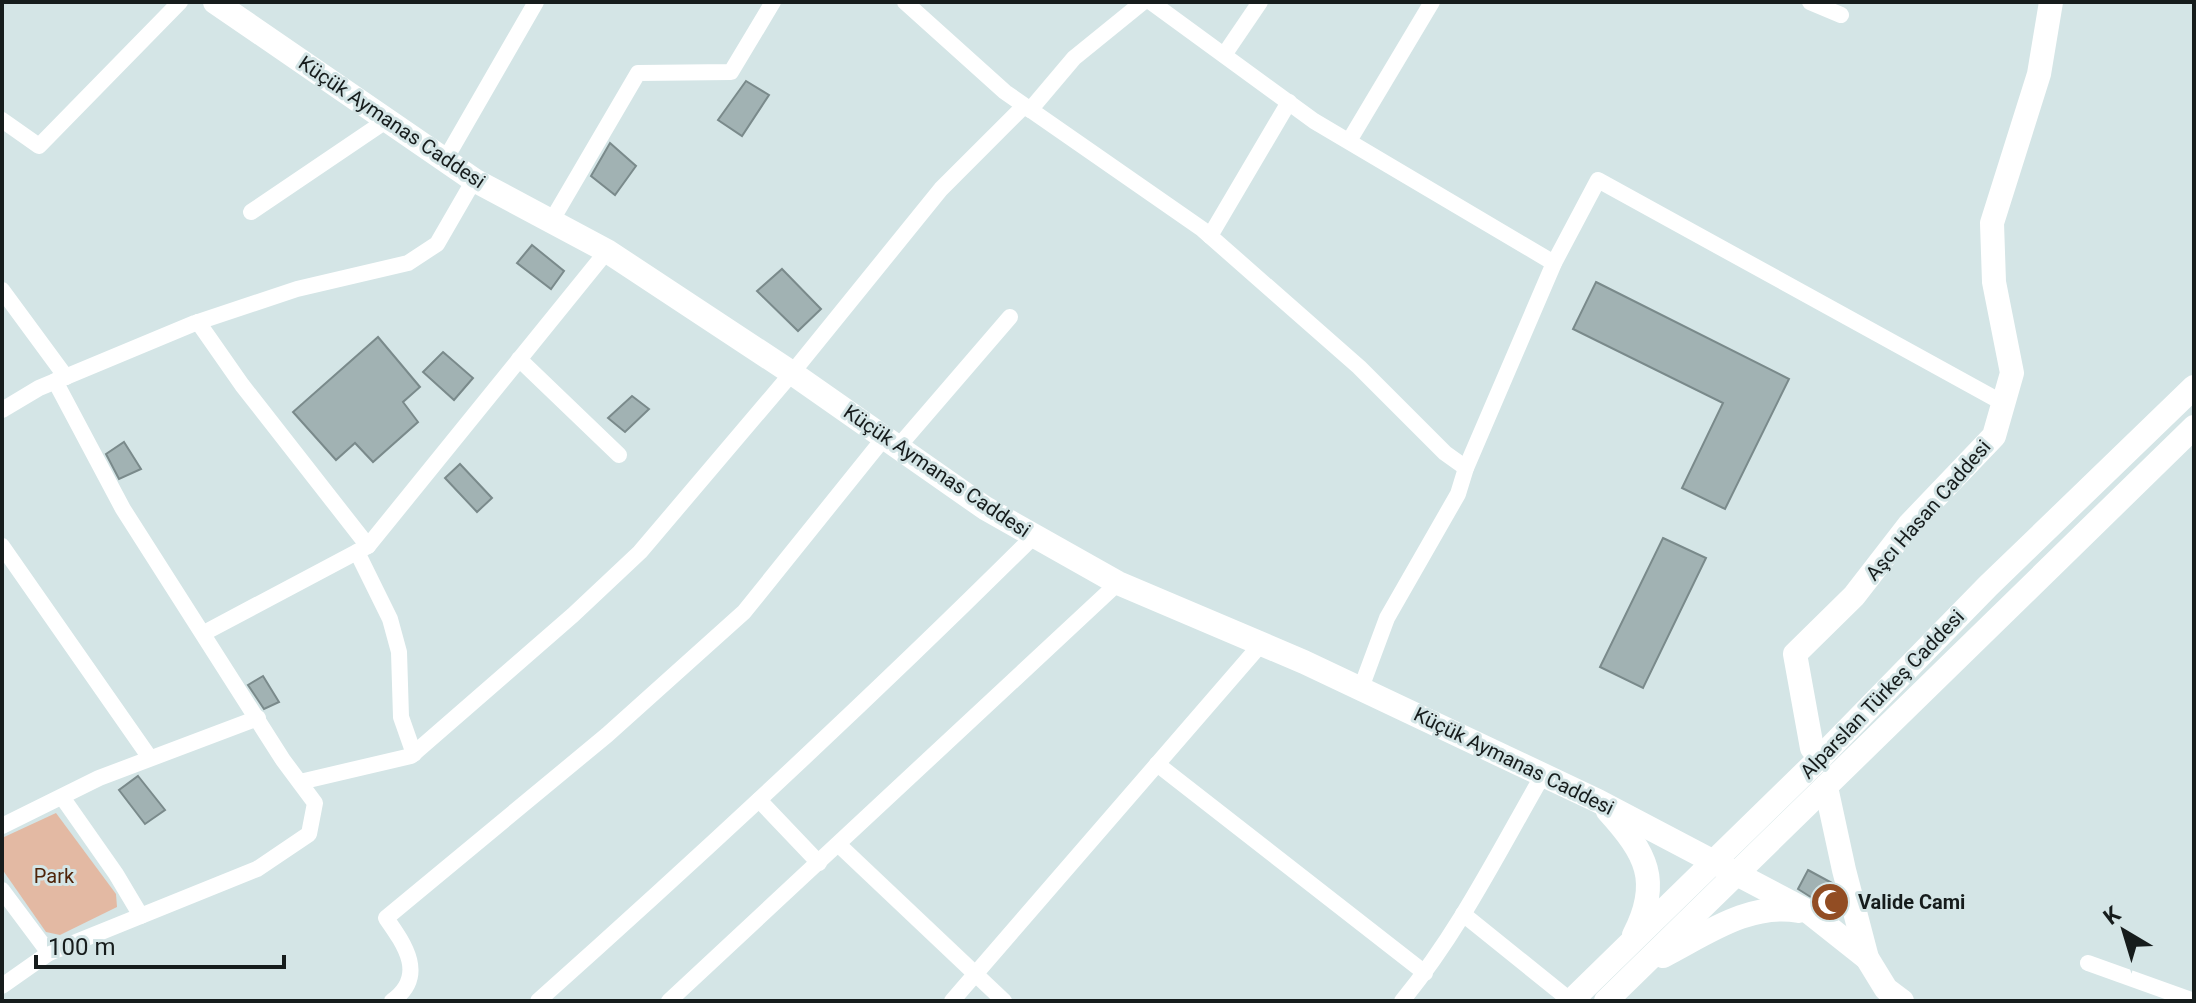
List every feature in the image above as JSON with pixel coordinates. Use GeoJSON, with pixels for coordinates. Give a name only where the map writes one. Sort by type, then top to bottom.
{"type":"FeatureCollection","features":[{"type":"Feature","properties":{"kind":"street"},"geometry":{"type":"LineString","coordinates":[[2,120],[39,146],[180,2]]}},
{"type":"Feature","properties":{"kind":"street","name":"Küçük Aymanas Caddesi"},"geometry":{"type":"LineString","coordinates":[[215,2],[474,180],[607,251],[792,373],[985,508],[1118,583],[1262,643],[1544,773],[1809,912],[1867,958]]}},
{"type":"Feature","properties":{"kind":"street"},"geometry":{"type":"LineString","coordinates":[[445,160],[536,2]]}},
{"type":"Feature","properties":{"kind":"street"},"geometry":{"type":"LineString","coordinates":[[552,220],[638,73],[731,72],[773,2]]}},
{"type":"Feature","properties":{"kind":"street"},"geometry":{"type":"LineString","coordinates":[[905,2],[1005,92],[1210,236],[1359,367],[1445,453],[1466,468]]}},
{"type":"Feature","properties":{"kind":"street"},"geometry":{"type":"LineString","coordinates":[[1151,2],[1289,102],[1349,141],[1554,263]]}},
{"type":"Feature","properties":{"kind":"street"},"geometry":{"type":"LineString","coordinates":[[1224,55],[1260,2]]}},
{"type":"Feature","properties":{"kind":"street"},"geometry":{"type":"LineString","coordinates":[[1349,141],[1432,2]]}},
{"type":"Feature","properties":{"kind":"street"},"geometry":{"type":"LineString","coordinates":[[1810,2],[1841,15]]}},
{"type":"Feature","properties":{"kind":"street","name":"Aşcı Hasan Caddesi"},"geometry":{"type":"LineString","coordinates":[[1820,758],[1812,748],[1795,654],[1854,596],[1909,525],[1994,436],[2012,373],[1994,282],[1992,223],[2039,74],[2051,2]]}},
{"type":"Feature","properties":{"kind":"street"},"geometry":{"type":"LineString","coordinates":[[300,782],[414,754],[573,615],[640,552],[792,373],[941,189],[1027,108],[1074,58],[1135,4]]}},
{"type":"Feature","properties":{"kind":"street"},"geometry":{"type":"LineString","coordinates":[[1210,236],[1289,102]]}},
{"type":"Feature","properties":{"kind":"street"},"geometry":{"type":"LineString","coordinates":[[251,212],[387,120]]}},
{"type":"Feature","properties":{"kind":"street"},"geometry":{"type":"LineString","coordinates":[[2,410],[60,379],[198,322],[297,289],[408,263],[437,244],[474,180]]}},
{"type":"Feature","properties":{"kind":"street"},"geometry":{"type":"LineString","coordinates":[[1361,688],[1387,618],[1458,494],[1466,468],[1554,263],[1598,180],[2003,403]]}},
{"type":"Feature","properties":{"kind":"street"},"geometry":{"type":"LineString","coordinates":[[204,633],[362,549],[607,251]]}},
{"type":"Feature","properties":{"kind":"street"},"geometry":{"type":"LineString","coordinates":[[2,290],[60,379],[123,509],[315,803],[309,834],[257,869],[49,953],[2,986]]}},
{"type":"Feature","properties":{"kind":"street"},"geometry":{"type":"LineString","coordinates":[[392,1001],[409,978],[412,967],[404,943],[386,918],[607,735],[744,612],[891,442],[1010,317]]}},
{"type":"Feature","properties":{"kind":"street"},"geometry":{"type":"LineString","coordinates":[[198,322],[362,549],[390,619],[399,652],[401,717],[414,754]]}},
{"type":"Feature","properties":{"kind":"street"},"geometry":{"type":"LineString","coordinates":[[519,359],[619,455]]}},
{"type":"Feature","properties":{"kind":"street","name":"Alparslan Türkeş Caddesi"},"geometry":{"type":"LineString","coordinates":[[1571,1001],[1820,758],[1988,586],[2194,387]]}},
{"type":"Feature","properties":{"kind":"street","name":"Alparslan Türkeş Caddesi"},"geometry":{"type":"LineString","coordinates":[[1606,1001],[2194,427]]}},
{"type":"Feature","properties":{"kind":"street"},"geometry":{"type":"LineString","coordinates":[[538,1001],[905,664],[1034,536]]}},
{"type":"Feature","properties":{"kind":"street"},"geometry":{"type":"LineString","coordinates":[[2,546],[150,758]]}},
{"type":"Feature","properties":{"kind":"street"},"geometry":{"type":"LineString","coordinates":[[669,1001],[1118,583]]}},
{"type":"Feature","properties":{"kind":"street"},"geometry":{"type":"LineString","coordinates":[[952,1001],[1262,643]]}},
{"type":"Feature","properties":{"kind":"street"},"geometry":{"type":"LineString","coordinates":[[2,826],[99,778],[258,718]]}},
{"type":"Feature","properties":{"kind":"street"},"geometry":{"type":"LineString","coordinates":[[1157,764],[1425,973]]}},
{"type":"Feature","properties":{"kind":"street"},"geometry":{"type":"LineString","coordinates":[[1402,1001],[1425,973],[1463,914],[1544,773]]}},
{"type":"Feature","properties":{"kind":"street"},"geometry":{"type":"LineString","coordinates":[[1826,787],[1867,958],[1890,997]]}},
{"type":"Feature","properties":{"kind":"street"},"geometry":{"type":"LineString","coordinates":[[62,797],[116,874],[141,916]]}},
{"type":"Feature","properties":{"kind":"street"},"geometry":{"type":"LineString","coordinates":[[759,800],[819,863]]}},
{"type":"Feature","properties":{"kind":"street"},"geometry":{"type":"LineString","coordinates":[[1598,801],[1628,834],[1644,862],[1650,885],[1643,917],[1630,944]]}},
{"type":"Feature","properties":{"kind":"street"},"geometry":{"type":"LineString","coordinates":[[839,845],[1004,1001]]}},
{"type":"Feature","properties":{"kind":"street"},"geometry":{"type":"LineString","coordinates":[[2,890],[49,953]]}},
{"type":"Feature","properties":{"kind":"street"},"geometry":{"type":"LineString","coordinates":[[1636,970],[1749,912],[1768,909],[1809,912]]}},
{"type":"Feature","properties":{"kind":"street"},"geometry":{"type":"LineString","coordinates":[[1463,914],[1571,1001]]}},
{"type":"Feature","properties":{"kind":"street"},"geometry":{"type":"LineString","coordinates":[[2088,963],[2194,1001]]}},
{"type":"Feature","properties":{"kind":"green space","name":"Park"},"geometry":{"type":"Polygon","coordinates":[[[56,813],[116,894],[117,907],[60,935],[46,932],[2,869],[2,838],[56,813]]]}},
{"type":"Feature","properties":{"kind":"building"},"geometry":{"type":"Polygon","coordinates":[[[746,81],[769,95],[742,136],[718,120],[746,81]]]}},
{"type":"Feature","properties":{"kind":"building"},"geometry":{"type":"Polygon","coordinates":[[[610,143],[636,166],[615,195],[591,176],[610,143]]]}},
{"type":"Feature","properties":{"kind":"building"},"geometry":{"type":"Polygon","coordinates":[[[532,245],[564,271],[551,289],[517,263],[532,245]]]}},
{"type":"Feature","properties":{"kind":"building"},"geometry":{"type":"Polygon","coordinates":[[[782,269],[821,309],[798,331],[757,291],[782,269]]]}},
{"type":"Feature","properties":{"kind":"building"},"geometry":{"type":"Polygon","coordinates":[[[1596,282],[1789,379],[1725,509],[1682,488],[1723,403],[1573,329],[1596,282]]]}},
{"type":"Feature","properties":{"kind":"building"},"geometry":{"type":"Polygon","coordinates":[[[378,337],[420,387],[403,402],[418,422],[373,462],[355,443],[336,460],[293,412],[378,337]]]}},
{"type":"Feature","properties":{"kind":"building"},"geometry":{"type":"Polygon","coordinates":[[[443,352],[473,378],[454,400],[423,372],[443,352]]]}},
{"type":"Feature","properties":{"kind":"building"},"geometry":{"type":"Polygon","coordinates":[[[632,396],[649,409],[625,432],[608,418],[632,396]]]}},
{"type":"Feature","properties":{"kind":"building"},"geometry":{"type":"Polygon","coordinates":[[[124,442],[141,469],[119,479],[106,454],[124,442]]]}},
{"type":"Feature","properties":{"kind":"building"},"geometry":{"type":"Polygon","coordinates":[[[460,464],[492,498],[477,512],[445,478],[460,464]]]}},
{"type":"Feature","properties":{"kind":"building"},"geometry":{"type":"Polygon","coordinates":[[[1663,538],[1706,558],[1643,688],[1600,667],[1663,538]]]}},
{"type":"Feature","properties":{"kind":"building"},"geometry":{"type":"Polygon","coordinates":[[[263,676],[279,702],[264,709],[248,685],[263,676]]]}},
{"type":"Feature","properties":{"kind":"building"},"geometry":{"type":"Polygon","coordinates":[[[138,776],[165,810],[145,824],[119,790],[138,776]]]}},
{"type":"Feature","properties":{"kind":"building","name":"Valide Cami"},"geometry":{"type":"Polygon","coordinates":[[[1808,870],[1832,883],[1839,909],[1836,913],[1798,889],[1808,870]]]}},
{"type":"Feature","properties":{"kind":"place","name":"Valide Cami"},"geometry":{"type":"Point","coordinates":[1830,902]}}]}
